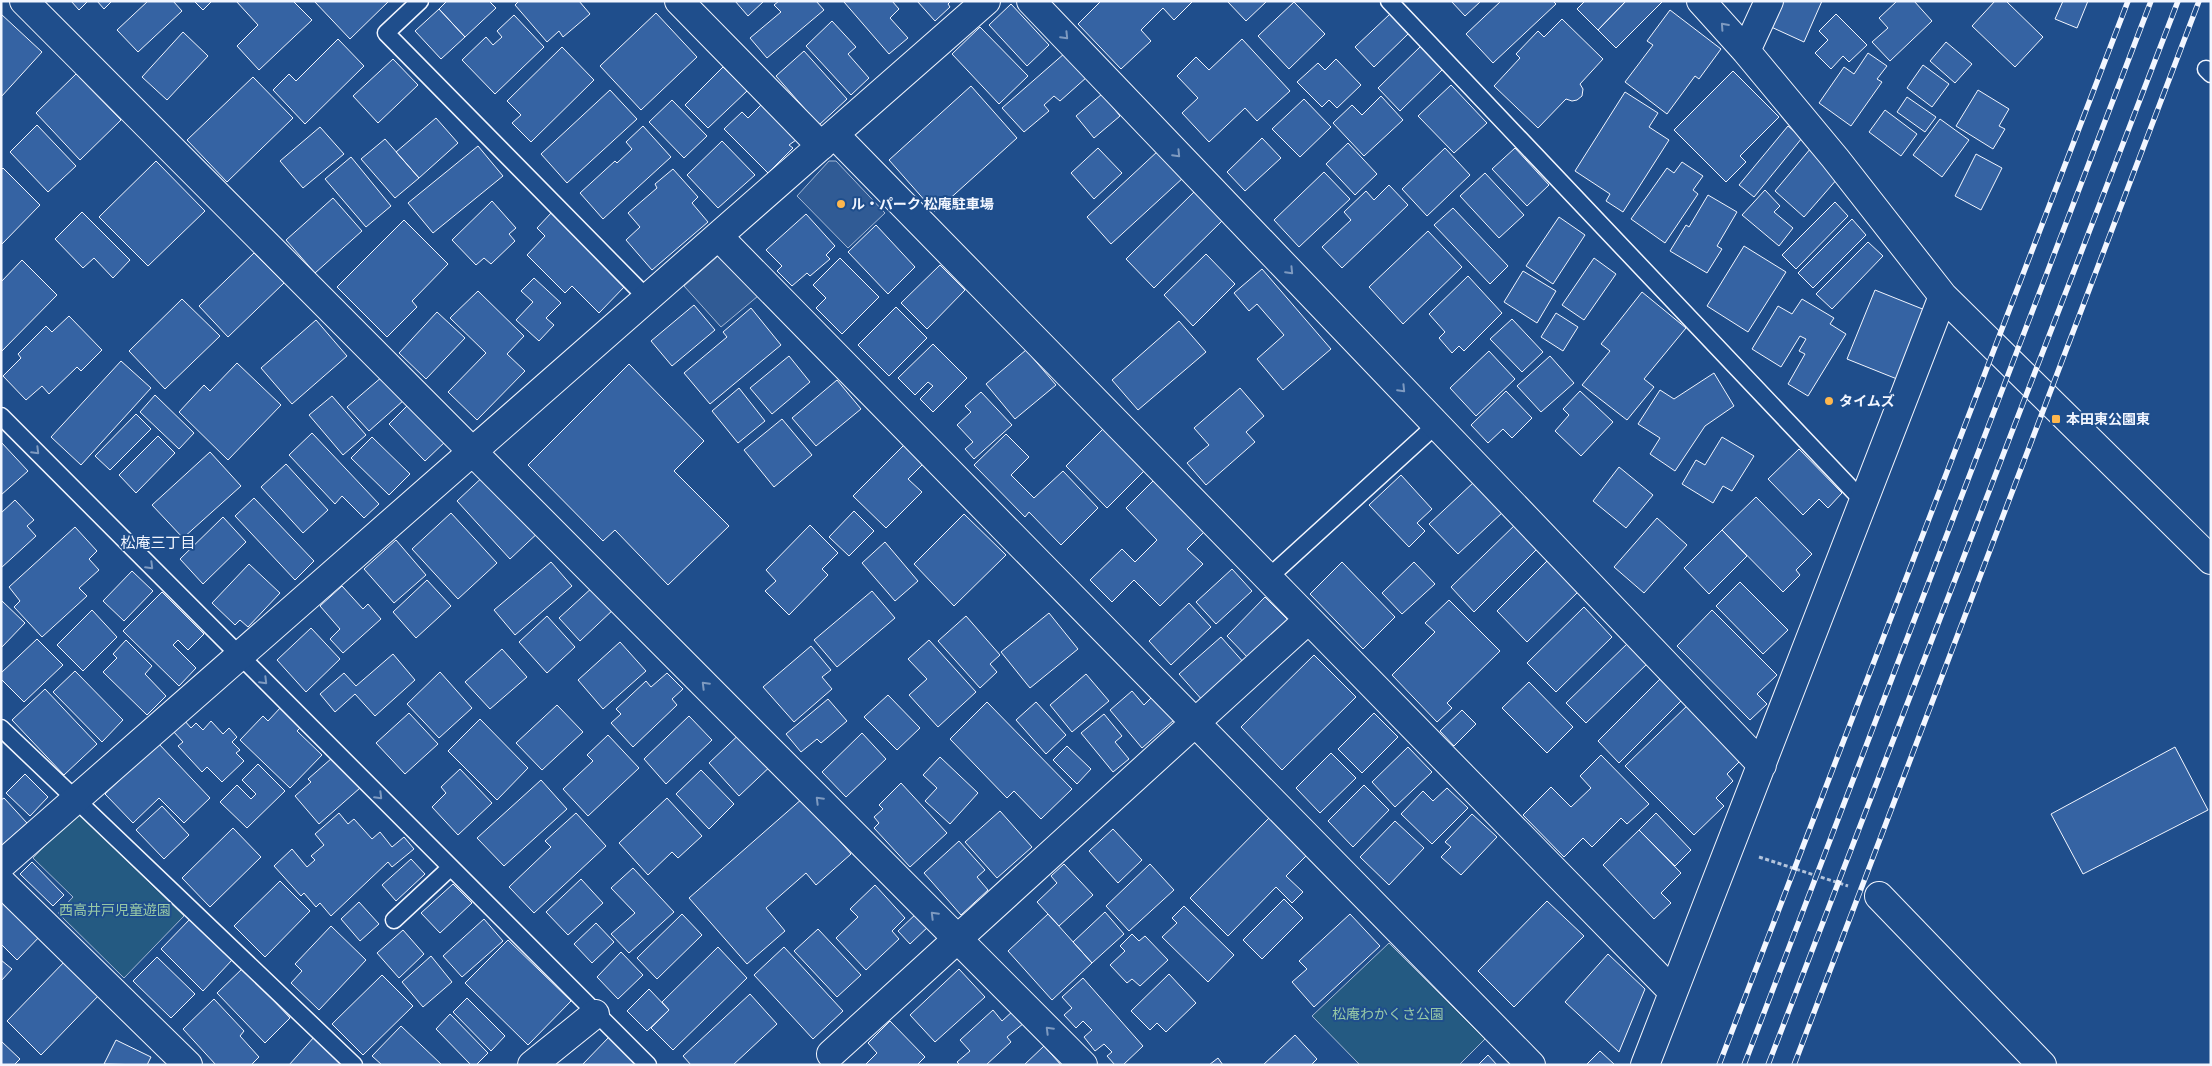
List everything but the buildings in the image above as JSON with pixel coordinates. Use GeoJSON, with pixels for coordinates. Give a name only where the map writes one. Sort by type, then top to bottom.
{"type":"FeatureCollection","features":[{"type":"Feature","properties":{"kind":"street"},"geometry":{"type":"LineString","coordinates":[[24,1],[1083,1065]]}},
{"type":"Feature","properties":{"kind":"street"},"geometry":{"type":"LineString","coordinates":[[679,1],[828,140],[1268,578],[1673,992]]}},
{"type":"Feature","properties":{"kind":"street"},"geometry":{"type":"LineString","coordinates":[[1,865],[986,1]]}},
{"type":"Feature","properties":{"kind":"street"},"geometry":{"type":"LineString","coordinates":[[1031,1],[1762,765]]}},
{"type":"Feature","properties":{"kind":"street"},"geometry":{"type":"LineString","coordinates":[[1701,1],[1835,158],[1942,296],[2211,560]]}},
{"type":"Feature","properties":{"kind":"street"},"geometry":{"type":"LineString","coordinates":[[1746,52],[1769,1]]}},
{"type":"Feature","properties":{"kind":"street"},"geometry":{"type":"LineString","coordinates":[[719,236],[1531,1065]]}},
{"type":"Feature","properties":{"kind":"street"},"geometry":{"type":"LineString","coordinates":[[1645,1065],[1942,296]]}},
{"type":"Feature","properties":{"kind":"street"},"geometry":{"type":"LineString","coordinates":[[832,1054],[1308,620]]}},
{"type":"Feature","properties":{"kind":"street"},"geometry":{"type":"LineString","coordinates":[[1,882],[188,1065]]}},
{"type":"Feature","properties":{"kind":"street"},"geometry":{"type":"LineString","coordinates":[[1879,896],[2042,1065]]}},
{"type":"Feature","properties":{"kind":"street"},"geometry":{"type":"LineString","coordinates":[[532,1065],[595,1014]]}},
{"type":"Feature","properties":{"kind":"lane"},"geometry":{"type":"LineString","coordinates":[[420,1],[386,33],[647,298]]}},
{"type":"Feature","properties":{"kind":"lane"},"geometry":{"type":"LineString","coordinates":[[1389,1],[1863,501]]}},
{"type":"Feature","properties":{"kind":"lane"},"geometry":{"type":"LineString","coordinates":[[1,416],[595,1014],[648,1065]]}},
{"type":"Feature","properties":{"kind":"lane"},"geometry":{"type":"LineString","coordinates":[[1268,578],[1436,425]]}},
{"type":"Feature","properties":{"kind":"lane"},"geometry":{"type":"LineString","coordinates":[[1,728],[354,1065]]}},
{"type":"Feature","properties":{"kind":"lane"},"geometry":{"type":"LineString","coordinates":[[394,920],[450,868]]}},
{"type":"Feature","properties":{"kind":"path"},"geometry":{"type":"LineString","coordinates":[[1730,847],[1879,896]]}},
{"type":"Feature","properties":{"kind":"green space","name":"西高井戸児童遊園"},"geometry":{"type":"Polygon","coordinates":[[[77,812],[184,916],[124,978],[58,913],[73,897],[33,858],[77,812]]]}},
{"type":"Feature","properties":{"kind":"green space","name":"松庵わかくさ公園"},"geometry":{"type":"Polygon","coordinates":[[[1389,943],[1485,1039],[1459,1065],[1360,1065],[1312,1016],[1389,943]]]}},
{"type":"Feature","properties":{"kind":"shaded area","name":"ル・パーク 松庵駐車場"},"geometry":{"type":"Polygon","coordinates":[[[829,161],[836,161],[885,213],[848,248],[797,196],[829,161]]]}},
{"type":"Feature","properties":{"kind":"shaded area"},"geometry":{"type":"Polygon","coordinates":[[[718,256],[758,296],[721,327],[684,286],[718,256]]]}},
{"type":"Feature","properties":{"kind":"railway"},"geometry":{"type":"LineString","coordinates":[[1719,1065],[2128,1]]}},
{"type":"Feature","properties":{"kind":"railway"},"geometry":{"type":"LineString","coordinates":[[1744,1065],[2151,1]]}},
{"type":"Feature","properties":{"kind":"railway"},"geometry":{"type":"LineString","coordinates":[[1768,1065],[2178,1]]}},
{"type":"Feature","properties":{"kind":"railway"},"geometry":{"type":"LineString","coordinates":[[1794,1065],[2199,1]]}},
{"type":"Feature","properties":{"kind":"place","name":"ル・パーク 松庵駐車場"},"geometry":{"type":"Point","coordinates":[841,204]}},
{"type":"Feature","properties":{"kind":"place","name":"タイムズ"},"geometry":{"type":"Point","coordinates":[1829,401]}},
{"type":"Feature","properties":{"kind":"place","name":"本田東公園東"},"geometry":{"type":"Point","coordinates":[2056,419]}},
{"type":"Feature","properties":{"kind":"district","name":"松庵三丁目"},"geometry":{"type":"Point","coordinates":[158,543]}}]}
